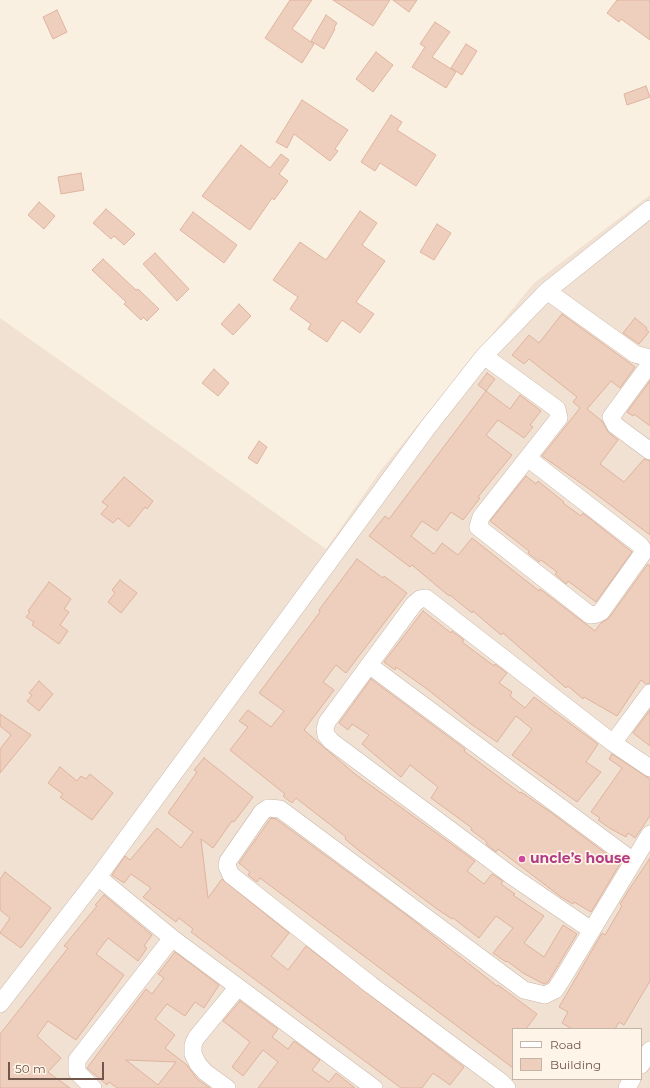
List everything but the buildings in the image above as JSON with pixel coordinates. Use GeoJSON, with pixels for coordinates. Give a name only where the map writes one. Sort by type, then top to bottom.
{"type":"FeatureCollection","features":[{"type":"Feature","properties":{"kind":"street"},"geometry":{"type":"LineString","coordinates":[[0,1004],[98,877],[423,433],[484,356],[547,291],[649,212]]}},
{"type":"Feature","properties":{"kind":"street"},"geometry":{"type":"LineString","coordinates":[[547,291],[635,354],[650,358]]}},
{"type":"Feature","properties":{"kind":"street"},"geometry":{"type":"LineString","coordinates":[[484,356],[557,410],[559,418],[529,459],[481,517],[478,527],[590,615],[600,612],[646,554],[640,545],[529,459]]}},
{"type":"Feature","properties":{"kind":"street"},"geometry":{"type":"LineString","coordinates":[[650,364],[610,417],[615,425],[650,451]]}},
{"type":"Feature","properties":{"kind":"street"},"geometry":{"type":"LineString","coordinates":[[591,930],[512,876],[332,741],[326,735],[325,729],[327,722],[414,604],[420,599],[426,598],[613,743],[650,768]]}},
{"type":"Feature","properties":{"kind":"street"},"geometry":{"type":"LineString","coordinates":[[369,665],[633,861]]}},
{"type":"Feature","properties":{"kind":"street"},"geometry":{"type":"LineString","coordinates":[[613,743],[650,693]]}},
{"type":"Feature","properties":{"kind":"street"},"geometry":{"type":"LineString","coordinates":[[507,1088],[500,1081],[371,985],[231,875],[227,866],[228,862],[262,812],[268,808],[280,809],[524,990],[535,994],[545,995],[555,990],[650,834]]}},
{"type":"Feature","properties":{"kind":"street"},"geometry":{"type":"LineString","coordinates":[[98,877],[172,938],[374,1088]]}},
{"type":"Feature","properties":{"kind":"street"},"geometry":{"type":"LineString","coordinates":[[93,1088],[77,1072],[77,1060],[172,938]]}},
{"type":"Feature","properties":{"kind":"street"},"geometry":{"type":"LineString","coordinates":[[227,1088],[205,1072],[198,1064],[193,1054],[193,1046],[196,1038],[238,987]]}},
{"type":"Feature","properties":{"kind":"street"},"geometry":{"type":"LineString","coordinates":[[642,1062],[650,1050]]}},
{"type":"Feature","properties":{"kind":"shaded area"},"geometry":{"type":"Polygon","coordinates":[[[650,195],[650,1088],[0,1088],[0,318],[326,549],[381,470],[534,283],[650,195]]]}},
{"type":"Feature","properties":{"kind":"place","name":"uncle’s house"},"geometry":{"type":"Point","coordinates":[522,859]}}]}
